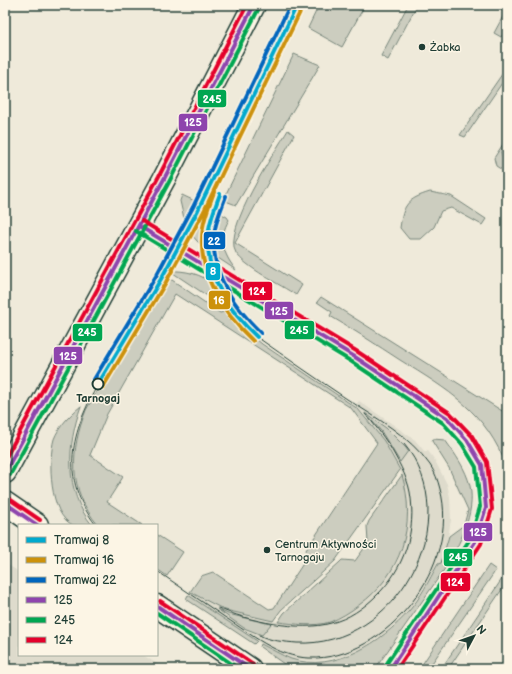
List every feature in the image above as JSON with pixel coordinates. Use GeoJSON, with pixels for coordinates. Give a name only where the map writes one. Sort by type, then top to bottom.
{"type":"FeatureCollection","features":[{"type":"Feature","properties":{"kind":"street"},"geometry":{"type":"LineString","coordinates":[[5,472],[164,179],[254,5]]}},
{"type":"Feature","properties":{"kind":"street"},"geometry":{"type":"LineString","coordinates":[[5,503],[36,524]]}},
{"type":"Feature","properties":{"kind":"street"},"geometry":{"type":"LineString","coordinates":[[158,607],[250,669]]}},
{"type":"Feature","properties":{"kind":"shaded area"},"geometry":{"type":"Polygon","coordinates":[[[319,5],[365,5],[342,47],[308,28],[319,5]]]}},
{"type":"Feature","properties":{"kind":"shaded area"},"geometry":{"type":"Polygon","coordinates":[[[408,5],[417,5],[388,60],[381,56],[408,5]]]}},
{"type":"Feature","properties":{"kind":"shaded area"},"geometry":{"type":"Polygon","coordinates":[[[507,9],[507,29],[501,37],[494,33],[507,9]]]}},
{"type":"Feature","properties":{"kind":"shaded area"},"geometry":{"type":"Polygon","coordinates":[[[294,54],[320,65],[236,205],[223,200],[294,54]]]}},
{"type":"Feature","properties":{"kind":"shaded area"},"geometry":{"type":"Polygon","coordinates":[[[507,67],[507,86],[502,83],[465,137],[460,135],[507,67]]]}},
{"type":"Feature","properties":{"kind":"shaded area"},"geometry":{"type":"Polygon","coordinates":[[[288,130],[294,135],[235,243],[302,285],[296,295],[247,264],[236,253],[234,242],[236,227],[252,191],[288,130]]]}},
{"type":"Feature","properties":{"kind":"shaded area"},"geometry":{"type":"Polygon","coordinates":[[[507,138],[507,143],[501,152],[507,173],[496,166],[494,158],[507,138]]]}},
{"type":"Feature","properties":{"kind":"shaded area"},"geometry":{"type":"Polygon","coordinates":[[[430,192],[451,196],[486,219],[482,225],[451,208],[441,211],[434,227],[421,239],[409,239],[400,228],[405,208],[411,200],[430,192]]]}},
{"type":"Feature","properties":{"kind":"shaded area"},"geometry":{"type":"Polygon","coordinates":[[[182,195],[199,203],[186,227],[180,201],[182,195]]]}},
{"type":"Feature","properties":{"kind":"shaded area"},"geometry":{"type":"Polygon","coordinates":[[[204,206],[211,210],[206,226],[205,250],[190,233],[204,206]]]}},
{"type":"Feature","properties":{"kind":"shaded area"},"geometry":{"type":"Polygon","coordinates":[[[218,212],[227,217],[229,220],[223,240],[225,252],[236,270],[212,254],[213,231],[218,212]]]}},
{"type":"Feature","properties":{"kind":"shaded area"},"geometry":{"type":"Polygon","coordinates":[[[170,271],[181,271],[199,275],[209,281],[213,285],[221,302],[218,303],[170,271]]]}},
{"type":"Feature","properties":{"kind":"shaded area"},"geometry":{"type":"Polygon","coordinates":[[[172,280],[220,313],[228,311],[241,327],[262,344],[358,409],[384,441],[400,470],[335,561],[281,610],[273,621],[225,610],[190,592],[201,576],[213,572],[269,609],[274,608],[308,556],[306,550],[377,443],[351,408],[175,294],[107,414],[90,455],[123,477],[107,502],[140,524],[97,524],[81,498],[77,484],[75,455],[77,440],[86,410],[161,283],[172,280]]]}},
{"type":"Feature","properties":{"kind":"shaded area"},"geometry":{"type":"Polygon","coordinates":[[[321,297],[507,414],[507,468],[499,449],[489,432],[464,404],[434,382],[330,316],[332,312],[317,302],[321,297]]]}},
{"type":"Feature","properties":{"kind":"shaded area"},"geometry":{"type":"Polygon","coordinates":[[[359,401],[415,440],[425,452],[428,451],[434,459],[447,484],[450,497],[451,520],[445,554],[441,564],[438,564],[410,610],[384,634],[363,648],[344,657],[314,661],[291,659],[261,644],[188,595],[190,592],[225,610],[293,624],[314,625],[330,622],[342,617],[375,592],[396,565],[401,551],[408,518],[407,502],[405,487],[399,467],[384,441],[355,406],[359,401]]]}},
{"type":"Feature","properties":{"kind":"shaded area"},"geometry":{"type":"Polygon","coordinates":[[[81,406],[76,421],[71,452],[73,483],[76,497],[91,524],[72,524],[65,519],[59,510],[52,486],[51,460],[54,439],[65,421],[81,406]]]}},
{"type":"Feature","properties":{"kind":"shaded area"},"geometry":{"type":"Polygon","coordinates":[[[365,413],[386,428],[406,448],[408,451],[400,462],[381,431],[365,413]]]}},
{"type":"Feature","properties":{"kind":"shaded area"},"geometry":{"type":"Polygon","coordinates":[[[433,439],[445,440],[460,462],[470,486],[471,507],[461,539],[446,567],[375,669],[291,669],[260,647],[261,644],[291,659],[308,662],[324,662],[341,658],[371,644],[398,623],[409,611],[421,594],[438,564],[441,563],[449,536],[464,525],[468,510],[449,468],[432,441],[433,439]]]}},
{"type":"Feature","properties":{"kind":"shaded area"},"geometry":{"type":"Polygon","coordinates":[[[402,475],[408,512],[406,530],[402,548],[386,579],[374,593],[359,605],[345,615],[330,622],[311,625],[278,622],[284,613],[342,560],[355,561],[368,543],[367,526],[369,521],[402,475]]]}},
{"type":"Feature","properties":{"kind":"shaded area"},"geometry":{"type":"Polygon","coordinates":[[[158,536],[183,552],[167,576],[158,570],[158,536]]]}},
{"type":"Feature","properties":{"kind":"shaded area"},"geometry":{"type":"Polygon","coordinates":[[[5,563],[18,571],[18,656],[145,656],[165,669],[5,669],[5,563]]]}},
{"type":"Feature","properties":{"kind":"shaded area"},"geometry":{"type":"Polygon","coordinates":[[[489,565],[496,570],[428,669],[419,669],[489,565]]]}},
{"type":"Feature","properties":{"kind":"shaded area"},"geometry":{"type":"Polygon","coordinates":[[[504,576],[507,577],[507,582],[448,669],[441,669],[504,576]]]}},
{"type":"Feature","properties":{"kind":"shaded area"},"geometry":{"type":"Polygon","coordinates":[[[188,595],[257,641],[254,644],[186,599],[188,595]]]}},
{"type":"Feature","properties":{"kind":"shaded area"},"geometry":{"type":"Polygon","coordinates":[[[217,609],[228,614],[271,624],[262,635],[244,628],[217,609]]]}},
{"type":"Feature","properties":{"kind":"tram line","name":"22"},"geometry":{"type":"LineString","coordinates":[[93,381],[156,276],[193,207],[290,5]]}},
{"type":"Feature","properties":{"kind":"tram line","name":"8"},"geometry":{"type":"LineString","coordinates":[[98,384],[161,279],[198,210],[297,5]]}},
{"type":"Feature","properties":{"kind":"tram line","name":"16"},"geometry":{"type":"LineString","coordinates":[[103,387],[166,282],[203,213],[302,8]]}},
{"type":"Feature","properties":{"kind":"tram line","name":"16"},"geometry":{"type":"LineString","coordinates":[[214,192],[203,227],[202,244],[204,260],[214,290],[222,304],[231,317],[253,341]]}},
{"type":"Feature","properties":{"kind":"tram line","name":"8"},"geometry":{"type":"LineString","coordinates":[[220,194],[209,229],[208,245],[210,260],[214,275],[227,302],[257,337]]}},
{"type":"Feature","properties":{"kind":"tram line","name":"22"},"geometry":{"type":"LineString","coordinates":[[226,196],[215,229],[215,259],[219,273],[232,299],[261,333]]}},
{"type":"Feature","properties":{"kind":"tram line"},"geometry":{"type":"LineString","coordinates":[[158,572],[265,644],[286,654],[309,658],[338,655],[365,643],[390,626],[412,603],[428,576],[439,547],[444,518],[440,489],[430,465],[403,436],[257,337]]}},
{"type":"Feature","properties":{"kind":"tram line"},"geometry":{"type":"LineString","coordinates":[[95,524],[84,507],[77,489],[73,472],[73,454],[81,420],[98,384]]}},
{"type":"Feature","properties":{"kind":"tram line"},"geometry":{"type":"LineString","coordinates":[[218,608],[230,613],[274,624],[290,626],[319,625],[344,619],[356,612],[372,600],[386,585],[395,573],[406,548],[410,534],[412,506],[409,486],[398,462],[389,445],[365,414]]}},
{"type":"Feature","properties":{"kind":"tram line"},"geometry":{"type":"LineString","coordinates":[[259,635],[273,640],[297,643],[332,639],[364,625],[391,603],[411,574],[424,542],[428,508],[422,475],[404,444]]}},
{"type":"Feature","properties":{"kind":"transit line","name":"124"},"geometry":{"type":"LineString","coordinates":[[5,459],[159,176],[247,5]]}},
{"type":"Feature","properties":{"kind":"transit line","name":"125"},"geometry":{"type":"LineString","coordinates":[[5,472],[164,179],[254,5]]}},
{"type":"Feature","properties":{"kind":"transit line","name":"245"},"geometry":{"type":"LineString","coordinates":[[10,475],[169,182],[259,8]]}},
{"type":"Feature","properties":{"kind":"transit line","name":"124"},"geometry":{"type":"LineString","coordinates":[[142,221],[358,352],[450,413],[472,436],[487,462],[492,509],[481,544],[397,669]]}},
{"type":"Feature","properties":{"kind":"transit line","name":"125"},"geometry":{"type":"LineString","coordinates":[[139,226],[355,357],[447,418],[467,440],[482,465],[486,508],[475,542],[390,669]]}},
{"type":"Feature","properties":{"kind":"transit line","name":"245"},"geometry":{"type":"LineString","coordinates":[[136,231],[352,362],[443,423],[462,444],[476,467],[480,507],[470,539],[385,666]]}},
{"type":"Feature","properties":{"kind":"transit line","name":"124"},"geometry":{"type":"LineString","coordinates":[[8,498],[40,520]]}},
{"type":"Feature","properties":{"kind":"transit line","name":"125"},"geometry":{"type":"LineString","coordinates":[[5,503],[36,524]]}},
{"type":"Feature","properties":{"kind":"transit line","name":"124"},"geometry":{"type":"LineString","coordinates":[[160,601],[253,664]]}},
{"type":"Feature","properties":{"kind":"transit line","name":"125"},"geometry":{"type":"LineString","coordinates":[[158,607],[250,669]]}},
{"type":"Feature","properties":{"kind":"transit line","name":"245"},"geometry":{"type":"LineString","coordinates":[[158,614],[239,669]]}},
{"type":"Feature","properties":{"kind":"place","name":"Żabka"},"geometry":{"type":"Point","coordinates":[422,47]}},
{"type":"Feature","properties":{"kind":"place","name":"Tarnogaj"},"geometry":{"type":"Point","coordinates":[98,384]}},
{"type":"Feature","properties":{"kind":"place","name":"Centrum Aktywności Tarnogaju"},"geometry":{"type":"Point","coordinates":[267,550]}}]}
